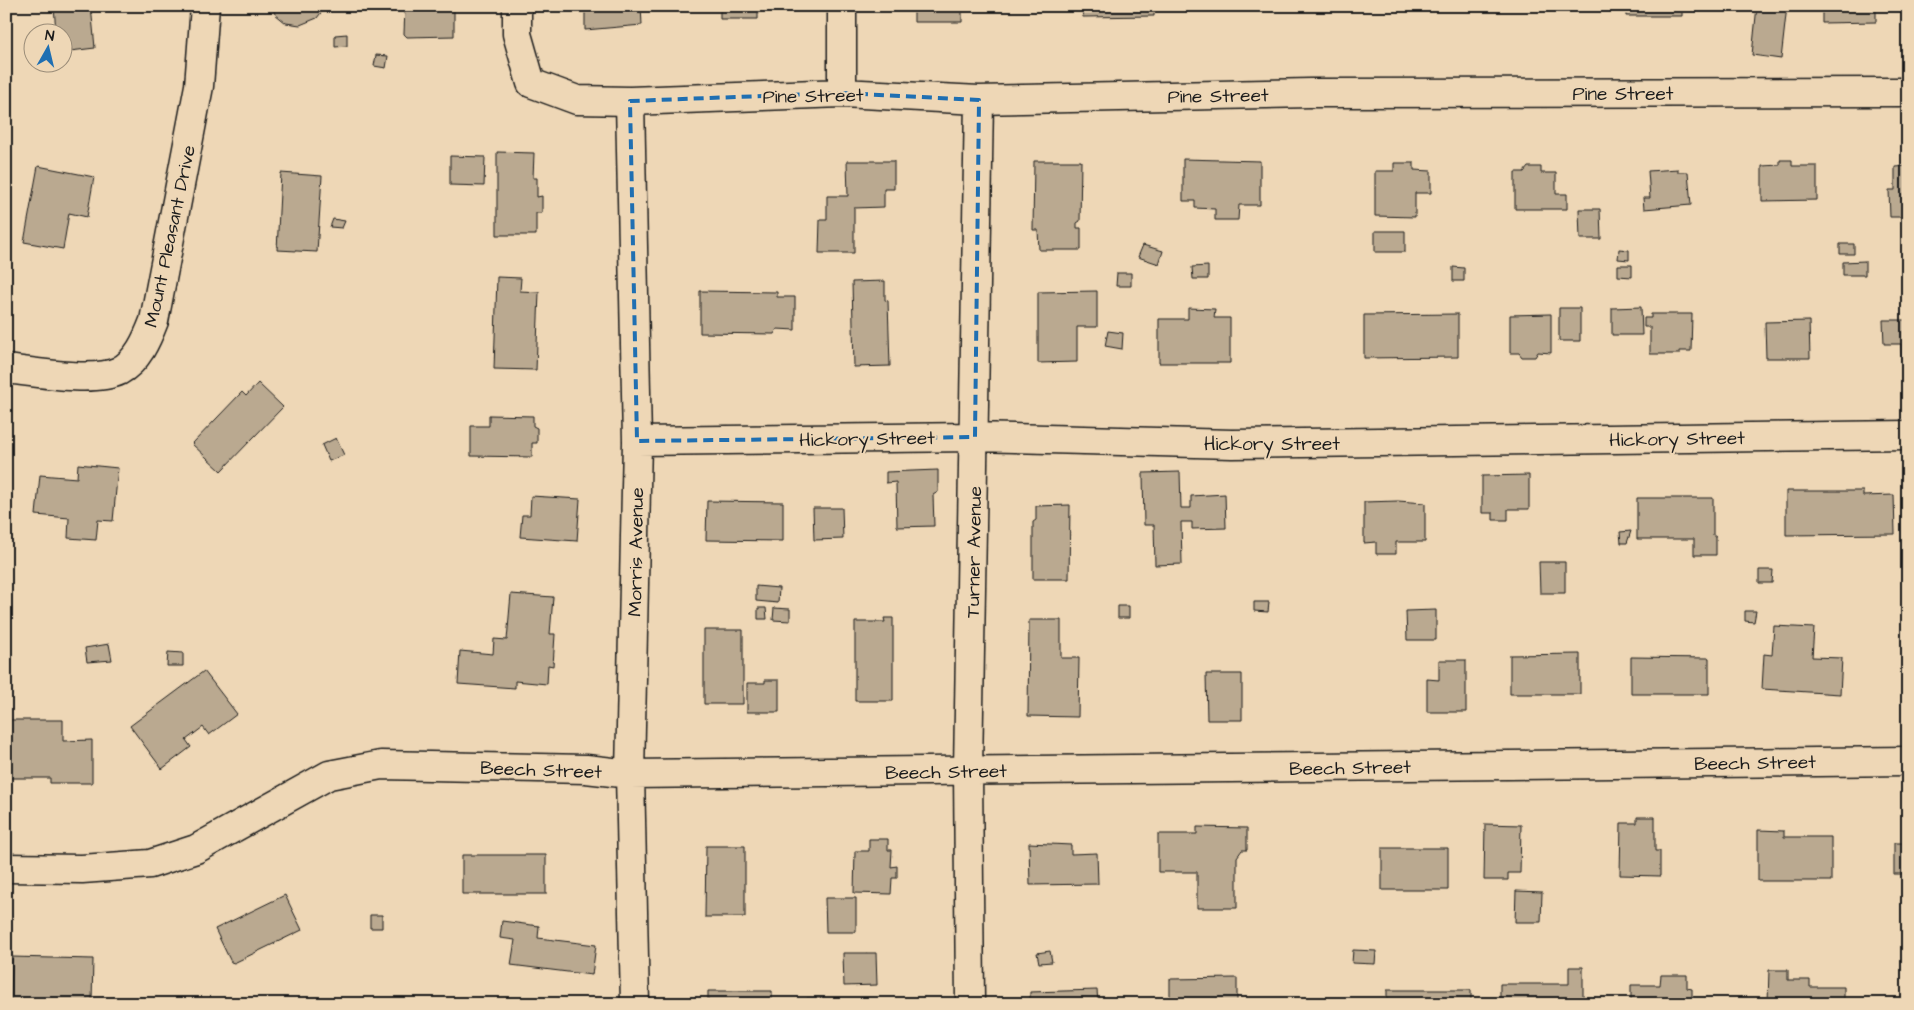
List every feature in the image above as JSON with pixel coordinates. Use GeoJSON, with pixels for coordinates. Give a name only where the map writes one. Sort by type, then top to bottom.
{"type":"FeatureCollection","features":[{"type":"Feature","properties":{"kind":"street","name":"Mount Pleasant Drive"},"geometry":{"type":"LineString","coordinates":[[6,369],[92,377],[119,371],[143,348],[154,321],[199,86],[205,6]]}},
{"type":"Feature","properties":{"kind":"street","name":"Pine Street"},"geometry":{"type":"LineString","coordinates":[[517,6],[517,34],[531,83],[576,100],[630,101],[842,93],[979,100],[1310,93],[1908,92]]}},
{"type":"Feature","properties":{"kind":"street"},"geometry":{"type":"LineString","coordinates":[[842,6],[842,93]]}},
{"type":"Feature","properties":{"kind":"street","name":"Turner Avenue"},"geometry":{"type":"LineString","coordinates":[[970,1004],[968,771],[975,436],[979,100]]}},
{"type":"Feature","properties":{"kind":"street","name":"Morris Avenue"},"geometry":{"type":"LineString","coordinates":[[630,101],[637,440],[630,774],[635,1004]]}},
{"type":"Feature","properties":{"kind":"street","name":"Hickory Street"},"geometry":{"type":"LineString","coordinates":[[637,440],[975,436],[1232,444],[1908,435]]}},
{"type":"Feature","properties":{"kind":"street","name":"Beech Street"},"geometry":{"type":"LineString","coordinates":[[6,868],[82,869],[150,864],[196,849],[329,775],[381,765],[586,769],[630,774],[1908,761]]}},
{"type":"Feature","properties":{"kind":"highlighted area"},"geometry":{"type":"Polygon","coordinates":[[[842,93],[979,100],[975,437],[637,441],[630,101],[842,93]]]}},
{"type":"Feature","properties":{"kind":"building"},"geometry":{"type":"Polygon","coordinates":[[[54,6],[91,6],[95,48],[72,51],[72,22],[55,22],[54,6]]]}},
{"type":"Feature","properties":{"kind":"building"},"geometry":{"type":"Polygon","coordinates":[[[272,6],[326,6],[317,18],[300,25],[286,23],[275,14],[272,6]]]}},
{"type":"Feature","properties":{"kind":"building"},"geometry":{"type":"Polygon","coordinates":[[[405,6],[454,6],[454,36],[407,37],[404,34],[405,6]]]}},
{"type":"Feature","properties":{"kind":"building"},"geometry":{"type":"Polygon","coordinates":[[[585,6],[641,6],[642,25],[585,30],[585,6]]]}},
{"type":"Feature","properties":{"kind":"building"},"geometry":{"type":"Polygon","coordinates":[[[720,6],[758,6],[758,19],[720,19],[720,6]]]}},
{"type":"Feature","properties":{"kind":"building"},"geometry":{"type":"Polygon","coordinates":[[[914,6],[962,6],[962,22],[914,22],[914,6]]]}},
{"type":"Feature","properties":{"kind":"building"},"geometry":{"type":"Polygon","coordinates":[[[1047,6],[1154,6],[1154,16],[1083,17],[1082,10],[1047,10],[1047,6]]]}},
{"type":"Feature","properties":{"kind":"building"},"geometry":{"type":"Polygon","coordinates":[[[1626,6],[1682,6],[1682,16],[1626,16],[1626,6]]]}},
{"type":"Feature","properties":{"kind":"building"},"geometry":{"type":"Polygon","coordinates":[[[1757,6],[1787,6],[1781,59],[1752,55],[1757,6]]]}},
{"type":"Feature","properties":{"kind":"building"},"geometry":{"type":"Polygon","coordinates":[[[1822,6],[1876,6],[1876,22],[1822,23],[1822,6]]]}},
{"type":"Feature","properties":{"kind":"building"},"geometry":{"type":"Polygon","coordinates":[[[347,34],[347,46],[335,47],[335,35],[347,34]]]}},
{"type":"Feature","properties":{"kind":"building"},"geometry":{"type":"Polygon","coordinates":[[[376,55],[388,56],[386,68],[374,66],[376,55]]]}},
{"type":"Feature","properties":{"kind":"building"},"geometry":{"type":"Polygon","coordinates":[[[497,152],[534,153],[533,178],[537,178],[537,197],[542,196],[542,213],[536,213],[536,235],[497,235],[497,152]]]}},
{"type":"Feature","properties":{"kind":"building"},"geometry":{"type":"Polygon","coordinates":[[[450,156],[485,157],[484,186],[450,185],[450,156]]]}},
{"type":"Feature","properties":{"kind":"building"},"geometry":{"type":"Polygon","coordinates":[[[1183,159],[1260,161],[1260,205],[1239,205],[1238,220],[1215,220],[1215,209],[1195,208],[1195,201],[1183,201],[1183,159]]]}},
{"type":"Feature","properties":{"kind":"building"},"geometry":{"type":"Polygon","coordinates":[[[1780,160],[1792,160],[1792,166],[1817,166],[1817,200],[1762,201],[1762,166],[1780,165],[1780,160]]]}},
{"type":"Feature","properties":{"kind":"building"},"geometry":{"type":"Polygon","coordinates":[[[847,161],[894,161],[894,189],[884,189],[884,207],[854,208],[854,253],[819,253],[820,220],[827,220],[827,196],[848,196],[847,161]]]}},
{"type":"Feature","properties":{"kind":"building"},"geometry":{"type":"Polygon","coordinates":[[[1034,161],[1081,161],[1080,221],[1077,223],[1077,228],[1081,228],[1081,250],[1039,250],[1038,230],[1033,230],[1034,161]]]}},
{"type":"Feature","properties":{"kind":"building"},"geometry":{"type":"Polygon","coordinates":[[[1394,163],[1414,163],[1414,170],[1431,171],[1431,193],[1415,193],[1415,217],[1375,216],[1375,171],[1394,171],[1394,163]]]}},
{"type":"Feature","properties":{"kind":"building"},"geometry":{"type":"Polygon","coordinates":[[[38,166],[94,177],[87,217],[69,213],[63,249],[24,242],[38,166]]]}},
{"type":"Feature","properties":{"kind":"building"},"geometry":{"type":"Polygon","coordinates":[[[1908,166],[1908,217],[1890,217],[1889,190],[1895,190],[1895,167],[1908,166]]]}},
{"type":"Feature","properties":{"kind":"building"},"geometry":{"type":"Polygon","coordinates":[[[1528,167],[1541,167],[1541,173],[1556,173],[1556,194],[1567,194],[1567,209],[1515,209],[1515,172],[1524,172],[1528,167]]]}},
{"type":"Feature","properties":{"kind":"building"},"geometry":{"type":"Polygon","coordinates":[[[1678,169],[1678,172],[1688,172],[1691,205],[1644,209],[1643,198],[1650,198],[1648,171],[1678,169]]]}},
{"type":"Feature","properties":{"kind":"building"},"geometry":{"type":"Polygon","coordinates":[[[281,173],[322,176],[317,252],[277,250],[281,173]]]}},
{"type":"Feature","properties":{"kind":"building"},"geometry":{"type":"Polygon","coordinates":[[[1579,209],[1600,209],[1601,239],[1580,239],[1579,209]]]}},
{"type":"Feature","properties":{"kind":"building"},"geometry":{"type":"Polygon","coordinates":[[[333,219],[345,221],[342,228],[330,227],[333,219]]]}},
{"type":"Feature","properties":{"kind":"building"},"geometry":{"type":"Polygon","coordinates":[[[1375,231],[1405,231],[1405,252],[1375,252],[1375,231]]]}},
{"type":"Feature","properties":{"kind":"building"},"geometry":{"type":"Polygon","coordinates":[[[1840,244],[1854,244],[1854,254],[1840,254],[1840,244]]]}},
{"type":"Feature","properties":{"kind":"building"},"geometry":{"type":"Polygon","coordinates":[[[1143,245],[1163,251],[1159,264],[1138,257],[1143,245]]]}},
{"type":"Feature","properties":{"kind":"building"},"geometry":{"type":"Polygon","coordinates":[[[1619,249],[1629,250],[1629,260],[1618,259],[1619,249]]]}},
{"type":"Feature","properties":{"kind":"building"},"geometry":{"type":"Polygon","coordinates":[[[1865,261],[1865,275],[1843,275],[1843,262],[1865,261]]]}},
{"type":"Feature","properties":{"kind":"building"},"geometry":{"type":"Polygon","coordinates":[[[1618,265],[1632,265],[1632,277],[1618,276],[1618,265]]]}},
{"type":"Feature","properties":{"kind":"building"},"geometry":{"type":"Polygon","coordinates":[[[1208,266],[1208,279],[1193,279],[1192,267],[1208,266]]]}},
{"type":"Feature","properties":{"kind":"building"},"geometry":{"type":"Polygon","coordinates":[[[1453,267],[1464,268],[1464,281],[1453,281],[1453,267]]]}},
{"type":"Feature","properties":{"kind":"building"},"geometry":{"type":"Polygon","coordinates":[[[1117,273],[1131,273],[1131,286],[1116,286],[1117,273]]]}},
{"type":"Feature","properties":{"kind":"building"},"geometry":{"type":"Polygon","coordinates":[[[497,277],[521,278],[520,291],[539,292],[536,370],[494,369],[497,277]]]}},
{"type":"Feature","properties":{"kind":"building"},"geometry":{"type":"Polygon","coordinates":[[[885,281],[885,300],[888,301],[890,366],[854,367],[852,282],[885,281]]]}},
{"type":"Feature","properties":{"kind":"building"},"geometry":{"type":"Polygon","coordinates":[[[700,291],[777,292],[777,297],[795,297],[795,330],[777,329],[774,334],[700,333],[700,291]]]}},
{"type":"Feature","properties":{"kind":"building"},"geometry":{"type":"Polygon","coordinates":[[[1097,291],[1097,327],[1077,327],[1077,362],[1038,363],[1038,292],[1097,291]]]}},
{"type":"Feature","properties":{"kind":"building"},"geometry":{"type":"Polygon","coordinates":[[[1641,307],[1642,335],[1612,335],[1612,308],[1641,307]]]}},
{"type":"Feature","properties":{"kind":"building"},"geometry":{"type":"Polygon","coordinates":[[[1188,308],[1215,309],[1214,318],[1230,318],[1230,363],[1159,363],[1159,319],[1188,319],[1188,308]]]}},
{"type":"Feature","properties":{"kind":"building"},"geometry":{"type":"Polygon","coordinates":[[[1559,308],[1580,308],[1580,341],[1559,341],[1559,308]]]}},
{"type":"Feature","properties":{"kind":"building"},"geometry":{"type":"Polygon","coordinates":[[[1458,314],[1458,357],[1364,358],[1364,315],[1458,314]]]}},
{"type":"Feature","properties":{"kind":"building"},"geometry":{"type":"Polygon","coordinates":[[[1551,314],[1551,353],[1538,352],[1535,357],[1522,357],[1519,353],[1510,353],[1510,315],[1551,314]]]}},
{"type":"Feature","properties":{"kind":"building"},"geometry":{"type":"Polygon","coordinates":[[[1651,314],[1692,314],[1691,351],[1679,351],[1679,354],[1650,354],[1650,327],[1644,327],[1644,318],[1651,318],[1651,314]]]}},
{"type":"Feature","properties":{"kind":"building"},"geometry":{"type":"Polygon","coordinates":[[[1883,320],[1908,320],[1908,366],[1902,366],[1901,344],[1884,344],[1883,320]]]}},
{"type":"Feature","properties":{"kind":"building"},"geometry":{"type":"Polygon","coordinates":[[[1809,321],[1810,358],[1766,358],[1765,322],[1809,321]]]}},
{"type":"Feature","properties":{"kind":"building"},"geometry":{"type":"Polygon","coordinates":[[[1108,331],[1123,333],[1122,349],[1105,346],[1108,331]]]}},
{"type":"Feature","properties":{"kind":"building"},"geometry":{"type":"Polygon","coordinates":[[[258,383],[283,407],[221,471],[192,444],[242,392],[246,396],[258,383]]]}},
{"type":"Feature","properties":{"kind":"building"},"geometry":{"type":"Polygon","coordinates":[[[489,415],[533,416],[533,426],[537,428],[537,443],[532,443],[532,457],[471,456],[471,426],[489,426],[489,415]]]}},
{"type":"Feature","properties":{"kind":"building"},"geometry":{"type":"Polygon","coordinates":[[[336,438],[344,455],[329,461],[322,445],[336,438]]]}},
{"type":"Feature","properties":{"kind":"building"},"geometry":{"type":"Polygon","coordinates":[[[78,464],[118,468],[113,521],[98,520],[96,540],[68,538],[69,518],[36,515],[40,475],[77,478],[78,464]]]}},
{"type":"Feature","properties":{"kind":"building"},"geometry":{"type":"Polygon","coordinates":[[[938,470],[938,492],[933,495],[934,526],[897,527],[896,482],[886,483],[886,472],[938,470]]]}},
{"type":"Feature","properties":{"kind":"building"},"geometry":{"type":"Polygon","coordinates":[[[1180,472],[1181,508],[1191,508],[1191,496],[1225,494],[1226,528],[1192,529],[1192,522],[1181,522],[1182,564],[1155,565],[1154,525],[1144,525],[1143,473],[1180,472]]]}},
{"type":"Feature","properties":{"kind":"building"},"geometry":{"type":"Polygon","coordinates":[[[1529,475],[1529,509],[1508,509],[1508,520],[1493,520],[1493,513],[1482,513],[1482,476],[1529,475]]]}},
{"type":"Feature","properties":{"kind":"building"},"geometry":{"type":"Polygon","coordinates":[[[1786,491],[1863,491],[1863,496],[1894,495],[1895,534],[1786,535],[1786,491]]]}},
{"type":"Feature","properties":{"kind":"building"},"geometry":{"type":"Polygon","coordinates":[[[531,496],[580,499],[577,541],[520,537],[522,515],[530,515],[531,496]]]}},
{"type":"Feature","properties":{"kind":"building"},"geometry":{"type":"Polygon","coordinates":[[[1637,498],[1713,498],[1713,535],[1716,537],[1716,555],[1694,555],[1694,539],[1637,539],[1637,498]]]}},
{"type":"Feature","properties":{"kind":"building"},"geometry":{"type":"Polygon","coordinates":[[[707,501],[783,502],[783,541],[706,540],[707,501]]]}},
{"type":"Feature","properties":{"kind":"building"},"geometry":{"type":"Polygon","coordinates":[[[1398,501],[1425,503],[1425,542],[1396,542],[1396,554],[1376,554],[1376,542],[1364,543],[1364,502],[1398,501]]]}},
{"type":"Feature","properties":{"kind":"building"},"geometry":{"type":"Polygon","coordinates":[[[1070,505],[1069,579],[1033,579],[1033,522],[1036,520],[1036,506],[1070,505]]]}},
{"type":"Feature","properties":{"kind":"building"},"geometry":{"type":"Polygon","coordinates":[[[813,508],[842,508],[843,539],[814,540],[813,508]]]}},
{"type":"Feature","properties":{"kind":"building"},"geometry":{"type":"Polygon","coordinates":[[[1631,531],[1627,543],[1621,543],[1620,532],[1631,531]]]}},
{"type":"Feature","properties":{"kind":"building"},"geometry":{"type":"Polygon","coordinates":[[[1539,562],[1565,562],[1565,593],[1540,593],[1539,562]]]}},
{"type":"Feature","properties":{"kind":"building"},"geometry":{"type":"Polygon","coordinates":[[[1759,570],[1773,570],[1772,583],[1759,583],[1759,570]]]}},
{"type":"Feature","properties":{"kind":"building"},"geometry":{"type":"Polygon","coordinates":[[[756,586],[779,588],[778,603],[756,601],[756,586]]]}},
{"type":"Feature","properties":{"kind":"building"},"geometry":{"type":"Polygon","coordinates":[[[511,594],[553,597],[550,634],[555,634],[553,666],[548,665],[547,684],[515,681],[515,688],[458,684],[460,651],[493,654],[494,639],[507,640],[511,594]]]}},
{"type":"Feature","properties":{"kind":"building"},"geometry":{"type":"Polygon","coordinates":[[[1254,602],[1269,602],[1268,612],[1254,611],[1254,602]]]}},
{"type":"Feature","properties":{"kind":"building"},"geometry":{"type":"Polygon","coordinates":[[[1118,606],[1129,606],[1129,618],[1118,618],[1118,606]]]}},
{"type":"Feature","properties":{"kind":"building"},"geometry":{"type":"Polygon","coordinates":[[[758,608],[766,608],[767,619],[758,619],[758,608]]]}},
{"type":"Feature","properties":{"kind":"building"},"geometry":{"type":"Polygon","coordinates":[[[774,608],[790,609],[790,621],[773,620],[774,608]]]}},
{"type":"Feature","properties":{"kind":"building"},"geometry":{"type":"Polygon","coordinates":[[[1436,610],[1436,640],[1407,640],[1406,611],[1436,610]]]}},
{"type":"Feature","properties":{"kind":"building"},"geometry":{"type":"Polygon","coordinates":[[[1745,611],[1756,611],[1754,622],[1745,621],[1745,611]]]}},
{"type":"Feature","properties":{"kind":"building"},"geometry":{"type":"Polygon","coordinates":[[[884,618],[893,618],[893,701],[855,701],[855,622],[885,622],[884,618]]]}},
{"type":"Feature","properties":{"kind":"building"},"geometry":{"type":"Polygon","coordinates":[[[1029,620],[1061,620],[1061,658],[1079,658],[1078,717],[1028,716],[1029,620]]]}},
{"type":"Feature","properties":{"kind":"building"},"geometry":{"type":"Polygon","coordinates":[[[1774,626],[1814,628],[1812,657],[1842,658],[1840,694],[1762,689],[1764,654],[1772,655],[1774,626]]]}},
{"type":"Feature","properties":{"kind":"building"},"geometry":{"type":"Polygon","coordinates":[[[704,630],[743,630],[743,704],[704,704],[704,630]]]}},
{"type":"Feature","properties":{"kind":"building"},"geometry":{"type":"Polygon","coordinates":[[[109,644],[112,660],[87,662],[85,648],[109,644]]]}},
{"type":"Feature","properties":{"kind":"building"},"geometry":{"type":"Polygon","coordinates":[[[168,652],[183,653],[183,666],[167,666],[168,652]]]}},
{"type":"Feature","properties":{"kind":"building"},"geometry":{"type":"Polygon","coordinates":[[[1580,654],[1580,694],[1510,694],[1510,655],[1580,654]]]}},
{"type":"Feature","properties":{"kind":"building"},"geometry":{"type":"Polygon","coordinates":[[[1631,657],[1709,658],[1709,694],[1631,694],[1631,657]]]}},
{"type":"Feature","properties":{"kind":"building"},"geometry":{"type":"Polygon","coordinates":[[[1439,660],[1466,660],[1466,712],[1427,712],[1427,679],[1439,680],[1439,660]]]}},
{"type":"Feature","properties":{"kind":"building"},"geometry":{"type":"Polygon","coordinates":[[[204,671],[237,714],[209,735],[203,727],[186,740],[191,747],[162,769],[130,726],[204,671]]]}},
{"type":"Feature","properties":{"kind":"building"},"geometry":{"type":"Polygon","coordinates":[[[1206,674],[1242,674],[1242,720],[1207,720],[1206,674]]]}},
{"type":"Feature","properties":{"kind":"building"},"geometry":{"type":"Polygon","coordinates":[[[765,680],[779,680],[779,712],[747,712],[747,683],[765,683],[765,680]]]}},
{"type":"Feature","properties":{"kind":"building"},"geometry":{"type":"Polygon","coordinates":[[[9,720],[63,720],[63,741],[92,740],[92,783],[50,783],[50,778],[6,778],[6,722],[9,720]]]}},
{"type":"Feature","properties":{"kind":"building"},"geometry":{"type":"Polygon","coordinates":[[[1637,817],[1655,817],[1655,851],[1660,851],[1660,876],[1620,875],[1621,823],[1637,823],[1637,817]]]}},
{"type":"Feature","properties":{"kind":"building"},"geometry":{"type":"Polygon","coordinates":[[[1485,824],[1521,825],[1520,873],[1508,873],[1508,880],[1484,880],[1485,824]]]}},
{"type":"Feature","properties":{"kind":"building"},"geometry":{"type":"Polygon","coordinates":[[[1197,827],[1247,828],[1247,850],[1242,850],[1237,857],[1237,908],[1197,908],[1197,872],[1158,872],[1158,834],[1197,834],[1197,827]]]}},
{"type":"Feature","properties":{"kind":"building"},"geometry":{"type":"Polygon","coordinates":[[[1758,830],[1784,831],[1784,837],[1831,837],[1831,881],[1758,881],[1758,830]]]}},
{"type":"Feature","properties":{"kind":"building"},"geometry":{"type":"Polygon","coordinates":[[[869,839],[888,839],[888,850],[892,850],[891,867],[897,866],[897,878],[892,878],[891,894],[854,893],[855,851],[869,851],[869,839]]]}},
{"type":"Feature","properties":{"kind":"building"},"geometry":{"type":"Polygon","coordinates":[[[1029,843],[1071,845],[1071,854],[1097,853],[1098,884],[1030,885],[1029,843]]]}},
{"type":"Feature","properties":{"kind":"building"},"geometry":{"type":"Polygon","coordinates":[[[1894,843],[1908,843],[1908,874],[1894,874],[1894,843]]]}},
{"type":"Feature","properties":{"kind":"building"},"geometry":{"type":"Polygon","coordinates":[[[706,846],[745,846],[745,917],[705,917],[706,846]]]}},
{"type":"Feature","properties":{"kind":"building"},"geometry":{"type":"Polygon","coordinates":[[[1382,848],[1448,848],[1448,890],[1382,890],[1382,848]]]}},
{"type":"Feature","properties":{"kind":"building"},"geometry":{"type":"Polygon","coordinates":[[[462,855],[546,855],[546,894],[462,894],[462,855]]]}},
{"type":"Feature","properties":{"kind":"building"},"geometry":{"type":"Polygon","coordinates":[[[1516,891],[1542,892],[1541,922],[1515,922],[1516,891]]]}},
{"type":"Feature","properties":{"kind":"building"},"geometry":{"type":"Polygon","coordinates":[[[285,895],[302,930],[234,963],[231,962],[215,929],[285,895]]]}},
{"type":"Feature","properties":{"kind":"building"},"geometry":{"type":"Polygon","coordinates":[[[825,898],[856,898],[856,932],[826,932],[825,898]]]}},
{"type":"Feature","properties":{"kind":"building"},"geometry":{"type":"Polygon","coordinates":[[[370,915],[382,915],[382,928],[370,928],[370,915]]]}},
{"type":"Feature","properties":{"kind":"building"},"geometry":{"type":"Polygon","coordinates":[[[502,921],[539,926],[538,938],[596,945],[592,975],[511,965],[515,940],[500,938],[502,921]]]}},
{"type":"Feature","properties":{"kind":"building"},"geometry":{"type":"Polygon","coordinates":[[[1353,950],[1376,951],[1375,964],[1352,963],[1353,950]]]}},
{"type":"Feature","properties":{"kind":"building"},"geometry":{"type":"Polygon","coordinates":[[[1050,951],[1052,962],[1039,963],[1037,953],[1050,951]]]}},
{"type":"Feature","properties":{"kind":"building"},"geometry":{"type":"Polygon","coordinates":[[[843,953],[876,953],[877,985],[844,986],[843,953]]]}},
{"type":"Feature","properties":{"kind":"building"},"geometry":{"type":"Polygon","coordinates":[[[12,957],[93,959],[92,1001],[84,1001],[84,1004],[58,1004],[58,1002],[11,1001],[12,957]]]}},
{"type":"Feature","properties":{"kind":"building"},"geometry":{"type":"Polygon","coordinates":[[[1569,967],[1583,967],[1583,1004],[1500,1004],[1500,984],[1569,984],[1569,967]]]}},
{"type":"Feature","properties":{"kind":"building"},"geometry":{"type":"Polygon","coordinates":[[[1769,970],[1788,970],[1788,980],[1810,980],[1810,987],[1844,987],[1844,1004],[1768,1002],[1769,970]]]}},
{"type":"Feature","properties":{"kind":"building"},"geometry":{"type":"Polygon","coordinates":[[[1661,975],[1687,975],[1687,988],[1692,989],[1692,1004],[1631,1004],[1631,985],[1660,985],[1661,975]]]}},
{"type":"Feature","properties":{"kind":"building"},"geometry":{"type":"Polygon","coordinates":[[[1237,978],[1237,1004],[1170,1004],[1170,979],[1237,978]]]}},
{"type":"Feature","properties":{"kind":"building"},"geometry":{"type":"Polygon","coordinates":[[[1097,990],[1098,1004],[1030,1004],[1030,992],[1097,990]]]}},
{"type":"Feature","properties":{"kind":"building"},"geometry":{"type":"Polygon","coordinates":[[[1387,990],[1471,990],[1471,1004],[1387,1004],[1387,990]]]}},
{"type":"Feature","properties":{"kind":"building"},"geometry":{"type":"Polygon","coordinates":[[[708,991],[772,991],[772,1004],[708,1004],[708,991]]]}},
{"type":"Feature","properties":{"kind":"building"},"geometry":{"type":"Polygon","coordinates":[[[807,998],[841,999],[841,1004],[807,1004],[807,998]]]}}]}
